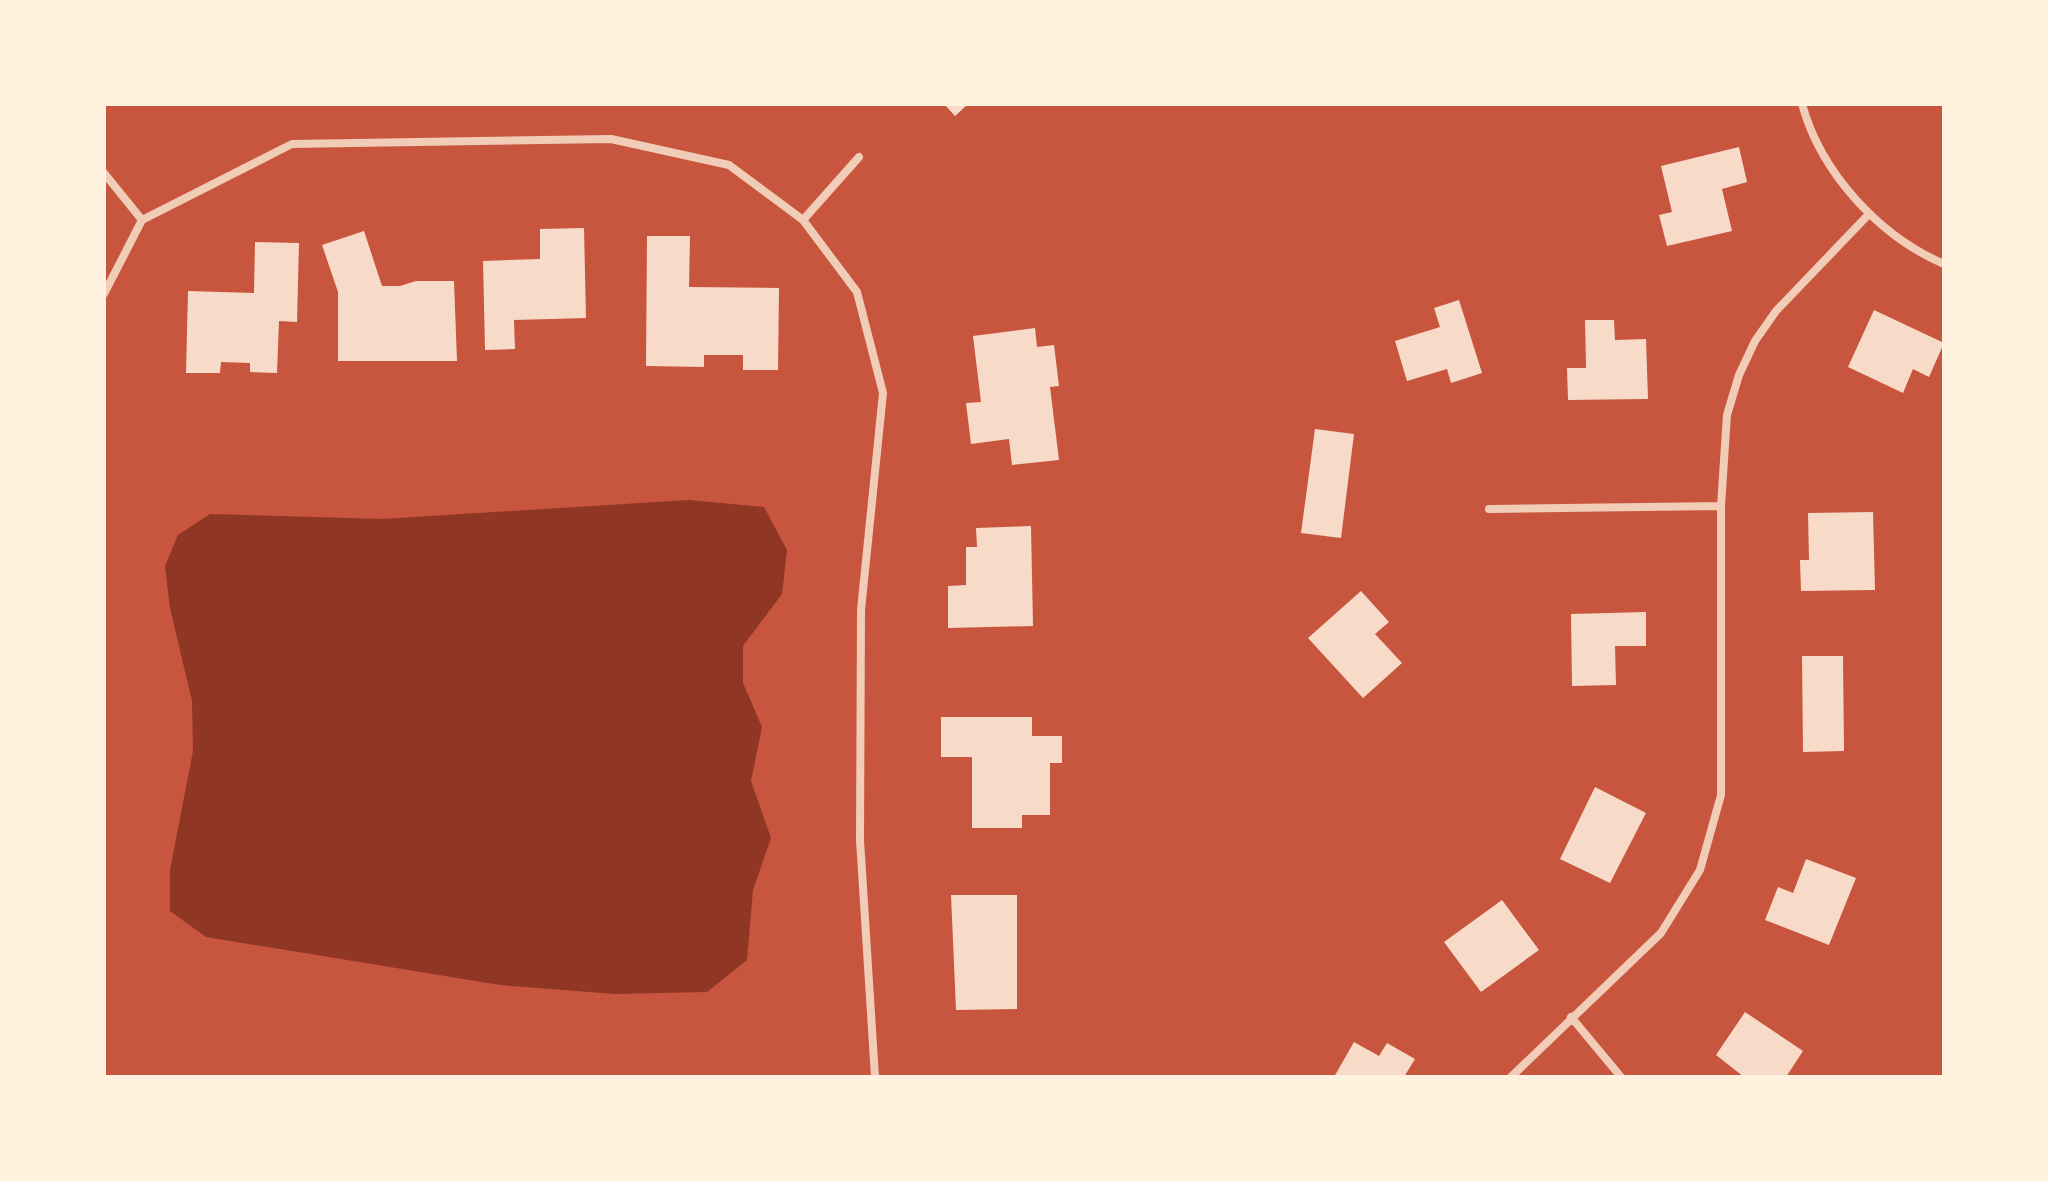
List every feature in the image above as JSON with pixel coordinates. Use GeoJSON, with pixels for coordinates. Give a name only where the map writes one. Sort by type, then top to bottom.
{"type":"FeatureCollection","features":[{"type":"Feature","properties":{"kind":"street"},"geometry":{"type":"LineString","coordinates":[[1802,104],[1823,152],[1869,214],[1897,239],[1944,264]]}},
{"type":"Feature","properties":{"kind":"street"},"geometry":{"type":"LineString","coordinates":[[104,294],[142,220],[292,144],[611,139],[729,165],[803,220],[857,292],[883,393],[861,625],[860,840],[875,1077]]}},
{"type":"Feature","properties":{"kind":"street"},"geometry":{"type":"LineString","coordinates":[[803,220],[859,157]]}},
{"type":"Feature","properties":{"kind":"street"},"geometry":{"type":"LineString","coordinates":[[104,173],[142,220]]}},
{"type":"Feature","properties":{"kind":"street"},"geometry":{"type":"LineString","coordinates":[[1511,1077],[1571,1017],[1641,955],[1669,922],[1700,870],[1715,826],[1721,795],[1721,506],[1727,415],[1739,375],[1755,341],[1776,311],[1869,214]]}},
{"type":"Feature","properties":{"kind":"street"},"geometry":{"type":"LineString","coordinates":[[1489,509],[1721,506]]}},
{"type":"Feature","properties":{"kind":"street"},"geometry":{"type":"LineString","coordinates":[[1571,1017],[1621,1077]]}},
{"type":"Feature","properties":{"kind":"shaded area"},"geometry":{"type":"Polygon","coordinates":[[[689,500],[764,507],[787,550],[782,594],[743,646],[743,683],[762,727],[751,781],[771,838],[753,890],[747,960],[707,992],[615,994],[500,985],[206,937],[170,911],[170,870],[193,751],[192,701],[170,608],[165,566],[178,535],[210,514],[383,519],[689,500]]]}},
{"type":"Feature","properties":{"kind":"building"},"geometry":{"type":"Polygon","coordinates":[[[944,104],[968,104],[955,116],[944,104]]]}},
{"type":"Feature","properties":{"kind":"building"},"geometry":{"type":"Polygon","coordinates":[[[1739,147],[1747,182],[1722,189],[1732,231],[1667,246],[1659,215],[1672,212],[1661,166],[1739,147]]]}},
{"type":"Feature","properties":{"kind":"building"},"geometry":{"type":"Polygon","coordinates":[[[584,228],[586,318],[514,320],[515,349],[485,350],[483,261],[540,259],[540,229],[584,228]]]}},
{"type":"Feature","properties":{"kind":"building"},"geometry":{"type":"Polygon","coordinates":[[[364,231],[382,286],[400,286],[416,281],[454,281],[457,361],[338,361],[338,292],[322,245],[364,231]]]}},
{"type":"Feature","properties":{"kind":"building"},"geometry":{"type":"Polygon","coordinates":[[[647,236],[690,236],[689,287],[779,288],[778,370],[743,370],[743,355],[704,355],[704,367],[646,366],[647,236]]]}},
{"type":"Feature","properties":{"kind":"building"},"geometry":{"type":"Polygon","coordinates":[[[255,242],[299,243],[297,322],[279,321],[277,373],[250,372],[250,363],[221,362],[220,373],[186,373],[188,291],[254,293],[255,242]]]}},
{"type":"Feature","properties":{"kind":"building"},"geometry":{"type":"Polygon","coordinates":[[[1459,300],[1482,373],[1451,383],[1447,369],[1407,381],[1395,341],[1440,327],[1434,308],[1459,300]]]}},
{"type":"Feature","properties":{"kind":"building"},"geometry":{"type":"Polygon","coordinates":[[[1874,310],[1944,343],[1929,377],[1913,369],[1903,393],[1848,367],[1874,310]]]}},
{"type":"Feature","properties":{"kind":"building"},"geometry":{"type":"Polygon","coordinates":[[[1585,320],[1614,320],[1615,340],[1646,339],[1648,399],[1568,400],[1567,368],[1586,368],[1585,320]]]}},
{"type":"Feature","properties":{"kind":"building"},"geometry":{"type":"Polygon","coordinates":[[[1035,328],[1037,347],[1054,345],[1059,386],[1050,387],[1059,460],[1012,465],[1009,439],[971,444],[966,403],[981,402],[973,336],[1035,328]]]}},
{"type":"Feature","properties":{"kind":"building"},"geometry":{"type":"Polygon","coordinates":[[[1315,429],[1354,434],[1341,538],[1301,533],[1315,429]]]}},
{"type":"Feature","properties":{"kind":"building"},"geometry":{"type":"Polygon","coordinates":[[[1873,512],[1875,590],[1801,591],[1800,560],[1809,560],[1808,513],[1873,512]]]}},
{"type":"Feature","properties":{"kind":"building"},"geometry":{"type":"Polygon","coordinates":[[[1031,526],[1033,626],[948,628],[948,586],[966,585],[966,547],[977,547],[976,528],[1031,526]]]}},
{"type":"Feature","properties":{"kind":"building"},"geometry":{"type":"Polygon","coordinates":[[[1361,591],[1389,622],[1375,634],[1402,663],[1363,698],[1308,638],[1361,591]]]}},
{"type":"Feature","properties":{"kind":"building"},"geometry":{"type":"Polygon","coordinates":[[[1646,612],[1646,646],[1615,646],[1616,685],[1572,686],[1571,614],[1646,612]]]}},
{"type":"Feature","properties":{"kind":"building"},"geometry":{"type":"Polygon","coordinates":[[[1802,656],[1843,656],[1844,751],[1803,752],[1802,656]]]}},
{"type":"Feature","properties":{"kind":"building"},"geometry":{"type":"Polygon","coordinates":[[[941,717],[1032,717],[1032,736],[1062,736],[1062,763],[1050,763],[1050,815],[1022,815],[1022,828],[972,828],[972,757],[941,757],[941,717]]]}},
{"type":"Feature","properties":{"kind":"building"},"geometry":{"type":"Polygon","coordinates":[[[1595,787],[1646,813],[1610,883],[1560,859],[1595,787]]]}},
{"type":"Feature","properties":{"kind":"building"},"geometry":{"type":"Polygon","coordinates":[[[1806,859],[1856,878],[1829,945],[1765,920],[1778,887],[1793,893],[1806,859]]]}},
{"type":"Feature","properties":{"kind":"building"},"geometry":{"type":"Polygon","coordinates":[[[951,895],[1017,895],[1017,1009],[956,1010],[951,895]]]}},
{"type":"Feature","properties":{"kind":"building"},"geometry":{"type":"Polygon","coordinates":[[[1502,900],[1539,950],[1481,992],[1444,942],[1502,900]]]}},
{"type":"Feature","properties":{"kind":"building"},"geometry":{"type":"Polygon","coordinates":[[[1745,1012],[1803,1051],[1786,1077],[1744,1077],[1716,1055],[1745,1012]]]}},
{"type":"Feature","properties":{"kind":"building"},"geometry":{"type":"Polygon","coordinates":[[[1354,1042],[1379,1056],[1387,1043],[1415,1059],[1404,1077],[1334,1077],[1354,1042]]]}}]}
